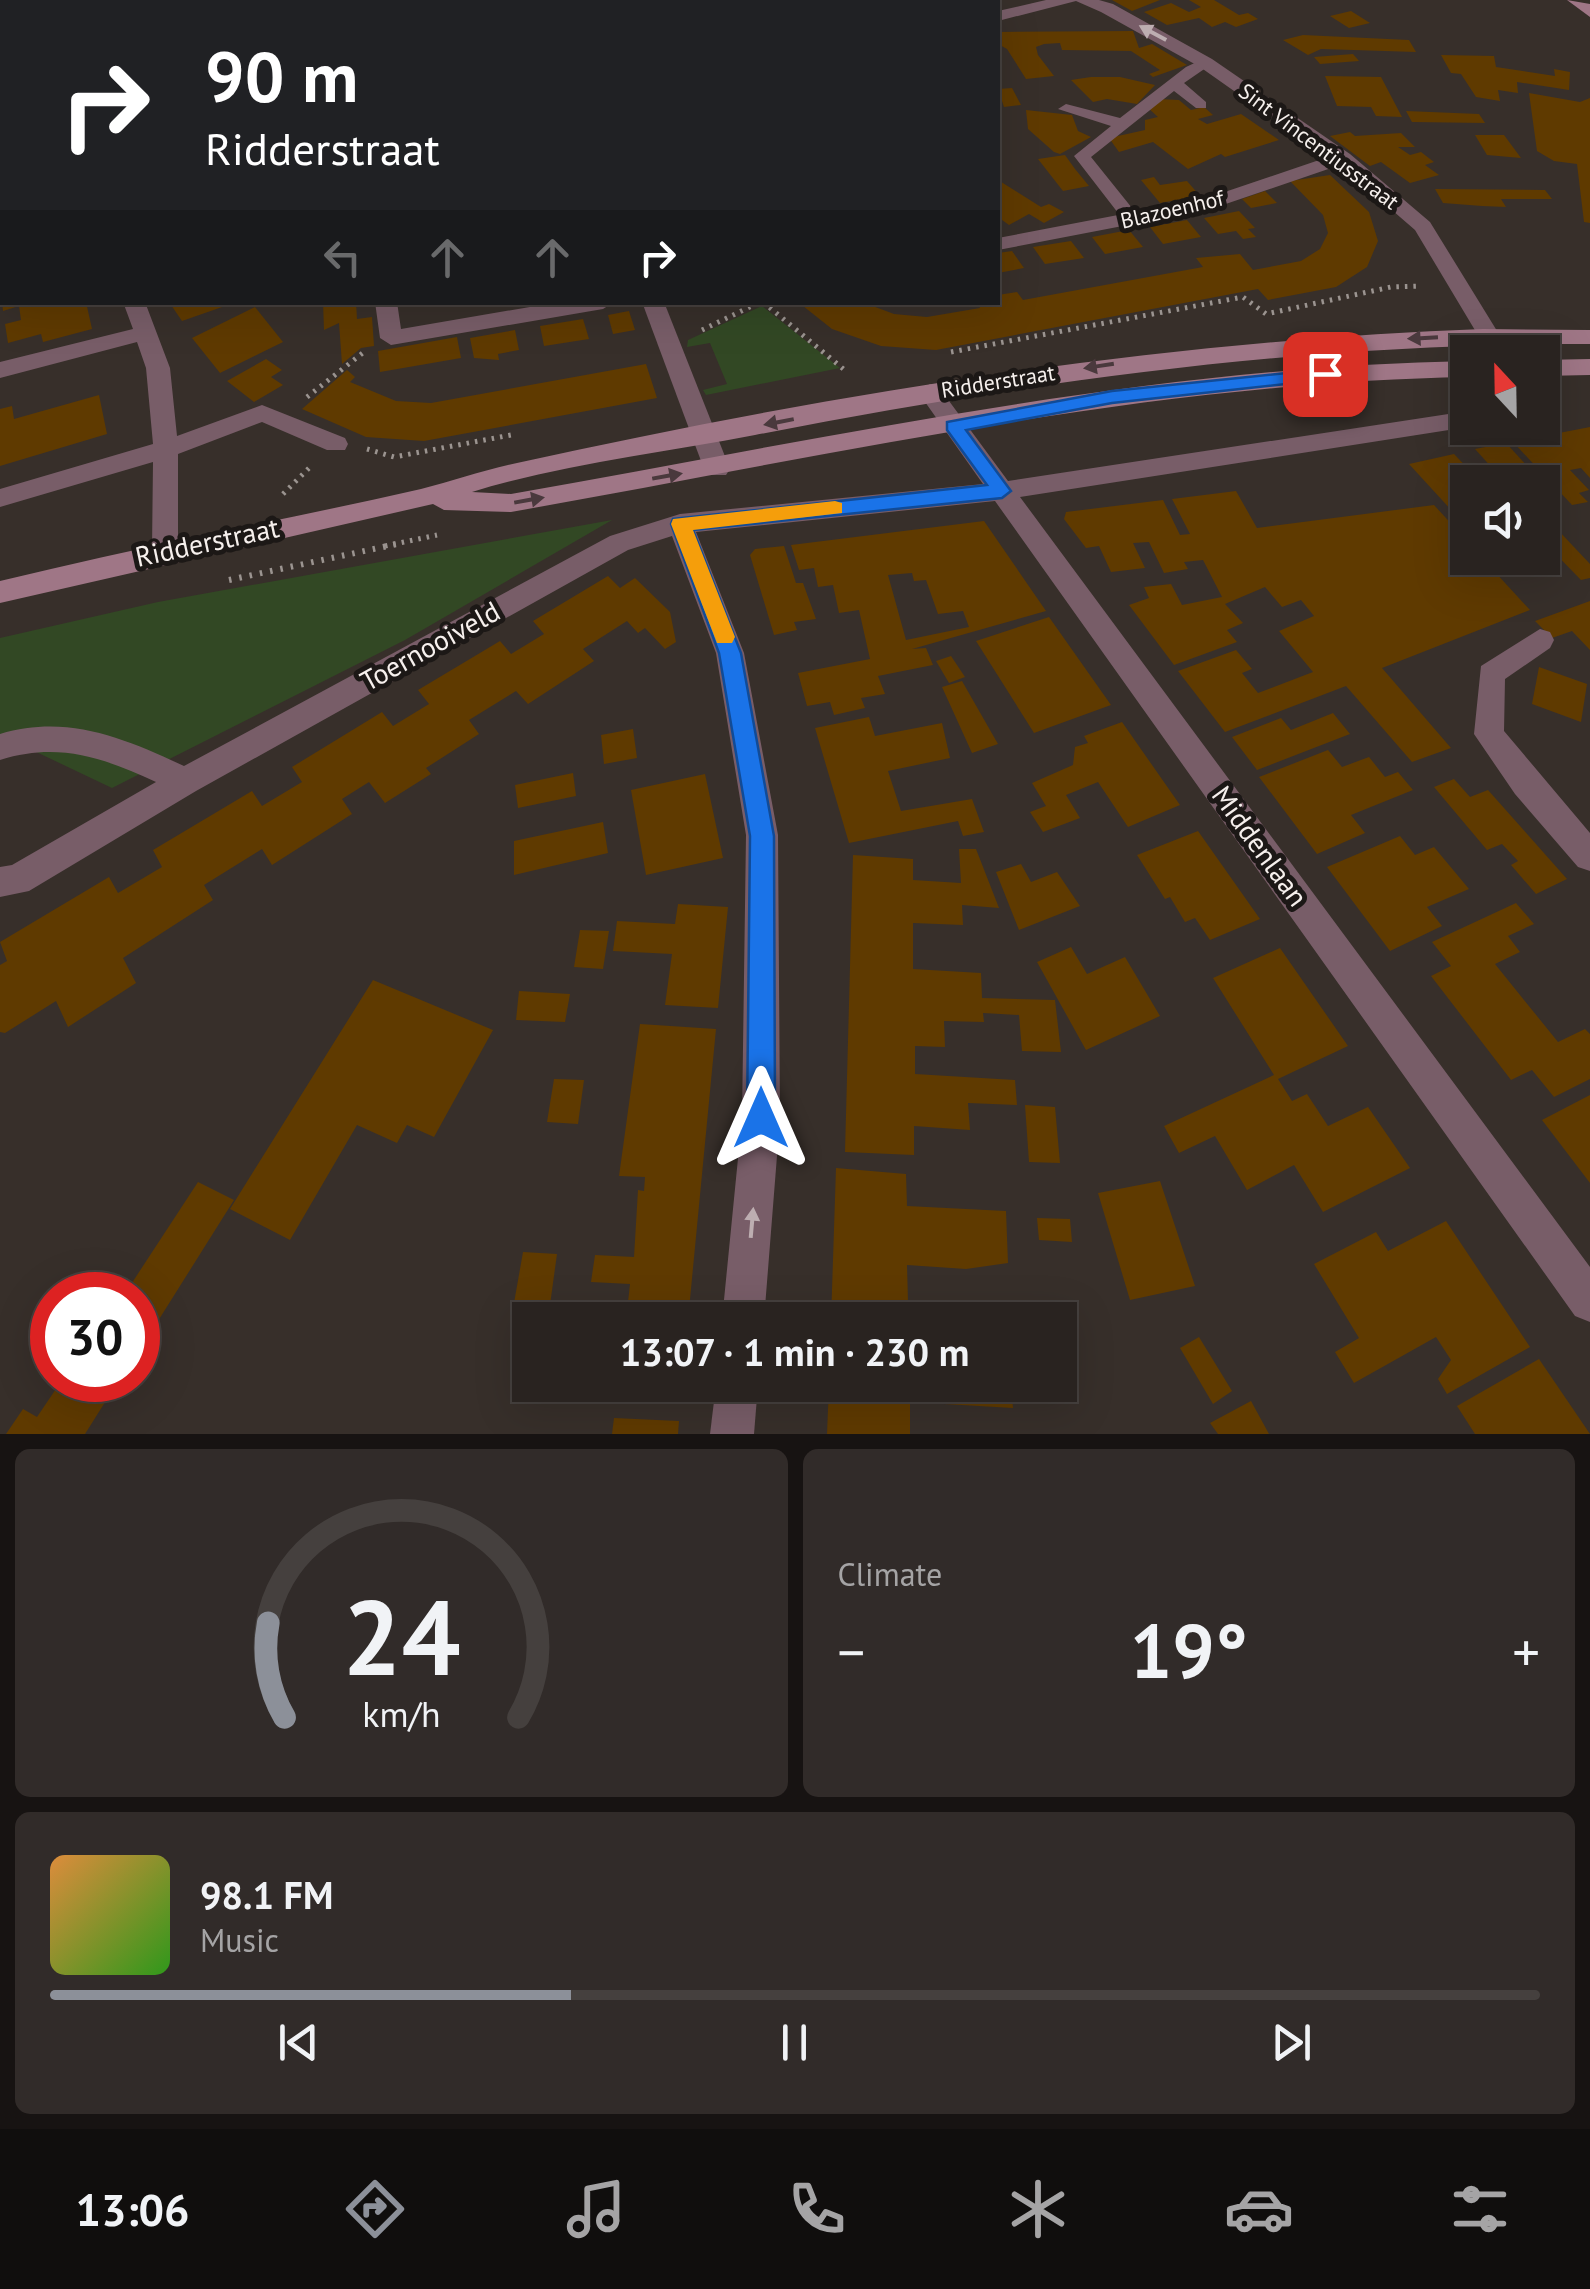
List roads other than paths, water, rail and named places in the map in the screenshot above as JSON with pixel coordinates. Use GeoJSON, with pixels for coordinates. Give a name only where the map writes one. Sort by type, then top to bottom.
{"type":"FeatureCollection","features":[{"type":"Feature","properties":{"kind":"street"},"geometry":{"type":"LineString","coordinates":[[1000,16],[1068,0]]}},
{"type":"Feature","properties":{"kind":"street","name":"Sint Vincentiusstraat"},"geometry":{"type":"LineString","coordinates":[[1083,0],[1107,8],[1206,63],[1343,158],[1423,226],[1490,335]]}},
{"type":"Feature","properties":{"kind":"street"},"geometry":{"type":"LineString","coordinates":[[1575,0],[1590,12]]}},
{"type":"Feature","properties":{"kind":"street","name":"Blazoenhof"},"geometry":{"type":"LineString","coordinates":[[1000,244],[1212,203],[1343,158]]}},
{"type":"Feature","properties":{"kind":"street"},"geometry":{"type":"LineString","coordinates":[[135,305],[163,394],[165,549]]}},
{"type":"Feature","properties":{"kind":"street"},"geometry":{"type":"LineString","coordinates":[[386,305],[391,338],[585,305]]}},
{"type":"Feature","properties":{"kind":"street"},"geometry":{"type":"LineString","coordinates":[[654,305],[717,468]]}},
{"type":"Feature","properties":{"kind":"street"},"geometry":{"type":"LineString","coordinates":[[0,370],[146,333]]}},
{"type":"Feature","properties":{"kind":"street","name":"Ridderstraat"},"geometry":{"type":"LineString","coordinates":[[1560,338],[1590,336]]}},
{"type":"Feature","properties":{"kind":"street","name":"Ridderstraat"},"geometry":{"type":"LineString","coordinates":[[0,592],[165,549],[416,500],[490,478],[930,392],[1150,358],[1450,345]]}},
{"type":"Feature","properties":{"kind":"street"},"geometry":{"type":"LineString","coordinates":[[1560,368],[1590,367]]}},
{"type":"Feature","properties":{"kind":"street","name":"Ridderstraat"},"geometry":{"type":"LineString","coordinates":[[416,500],[511,503],[1112,397],[1361,371],[1450,370]]}},
{"type":"Feature","properties":{"kind":"street","name":"Middenlaan"},"geometry":{"type":"LineString","coordinates":[[930,392],[1590,1301]]}},
{"type":"Feature","properties":{"kind":"street"},"geometry":{"type":"LineString","coordinates":[[0,498],[166,448],[262,413],[336,444]]}},
{"type":"Feature","properties":{"kind":"street"},"geometry":{"type":"LineString","coordinates":[[745,1302],[761,1118],[762,836],[730,653],[680,524],[1002,491],[1450,421]]}},
{"type":"Feature","properties":{"kind":"street","name":"Toernooiveld"},"geometry":{"type":"LineString","coordinates":[[0,882],[17,880],[185,780],[619,543],[680,524]]}},
{"type":"Feature","properties":{"kind":"street"},"geometry":{"type":"LineString","coordinates":[[1540,640],[1491,674],[1489,734],[1526,784],[1590,856]]}},
{"type":"Feature","properties":{"kind":"street"},"geometry":{"type":"LineString","coordinates":[[0,746],[16,740],[86,737],[185,780]]}},
{"type":"Feature","properties":{"kind":"street"},"geometry":{"type":"LineString","coordinates":[[732,1434],[735,1402]]}},
{"type":"Feature","properties":{"kind":"lane"},"geometry":{"type":"LineString","coordinates":[[1131,218],[1082,156],[1174,83],[1206,63]]}},
{"type":"Feature","properties":{"kind":"lane"},"geometry":{"type":"LineString","coordinates":[[1174,83],[1201,105]]}},
{"type":"Feature","properties":{"kind":"lane"},"geometry":{"type":"LineString","coordinates":[[1066,109],[1123,124]]}}]}
